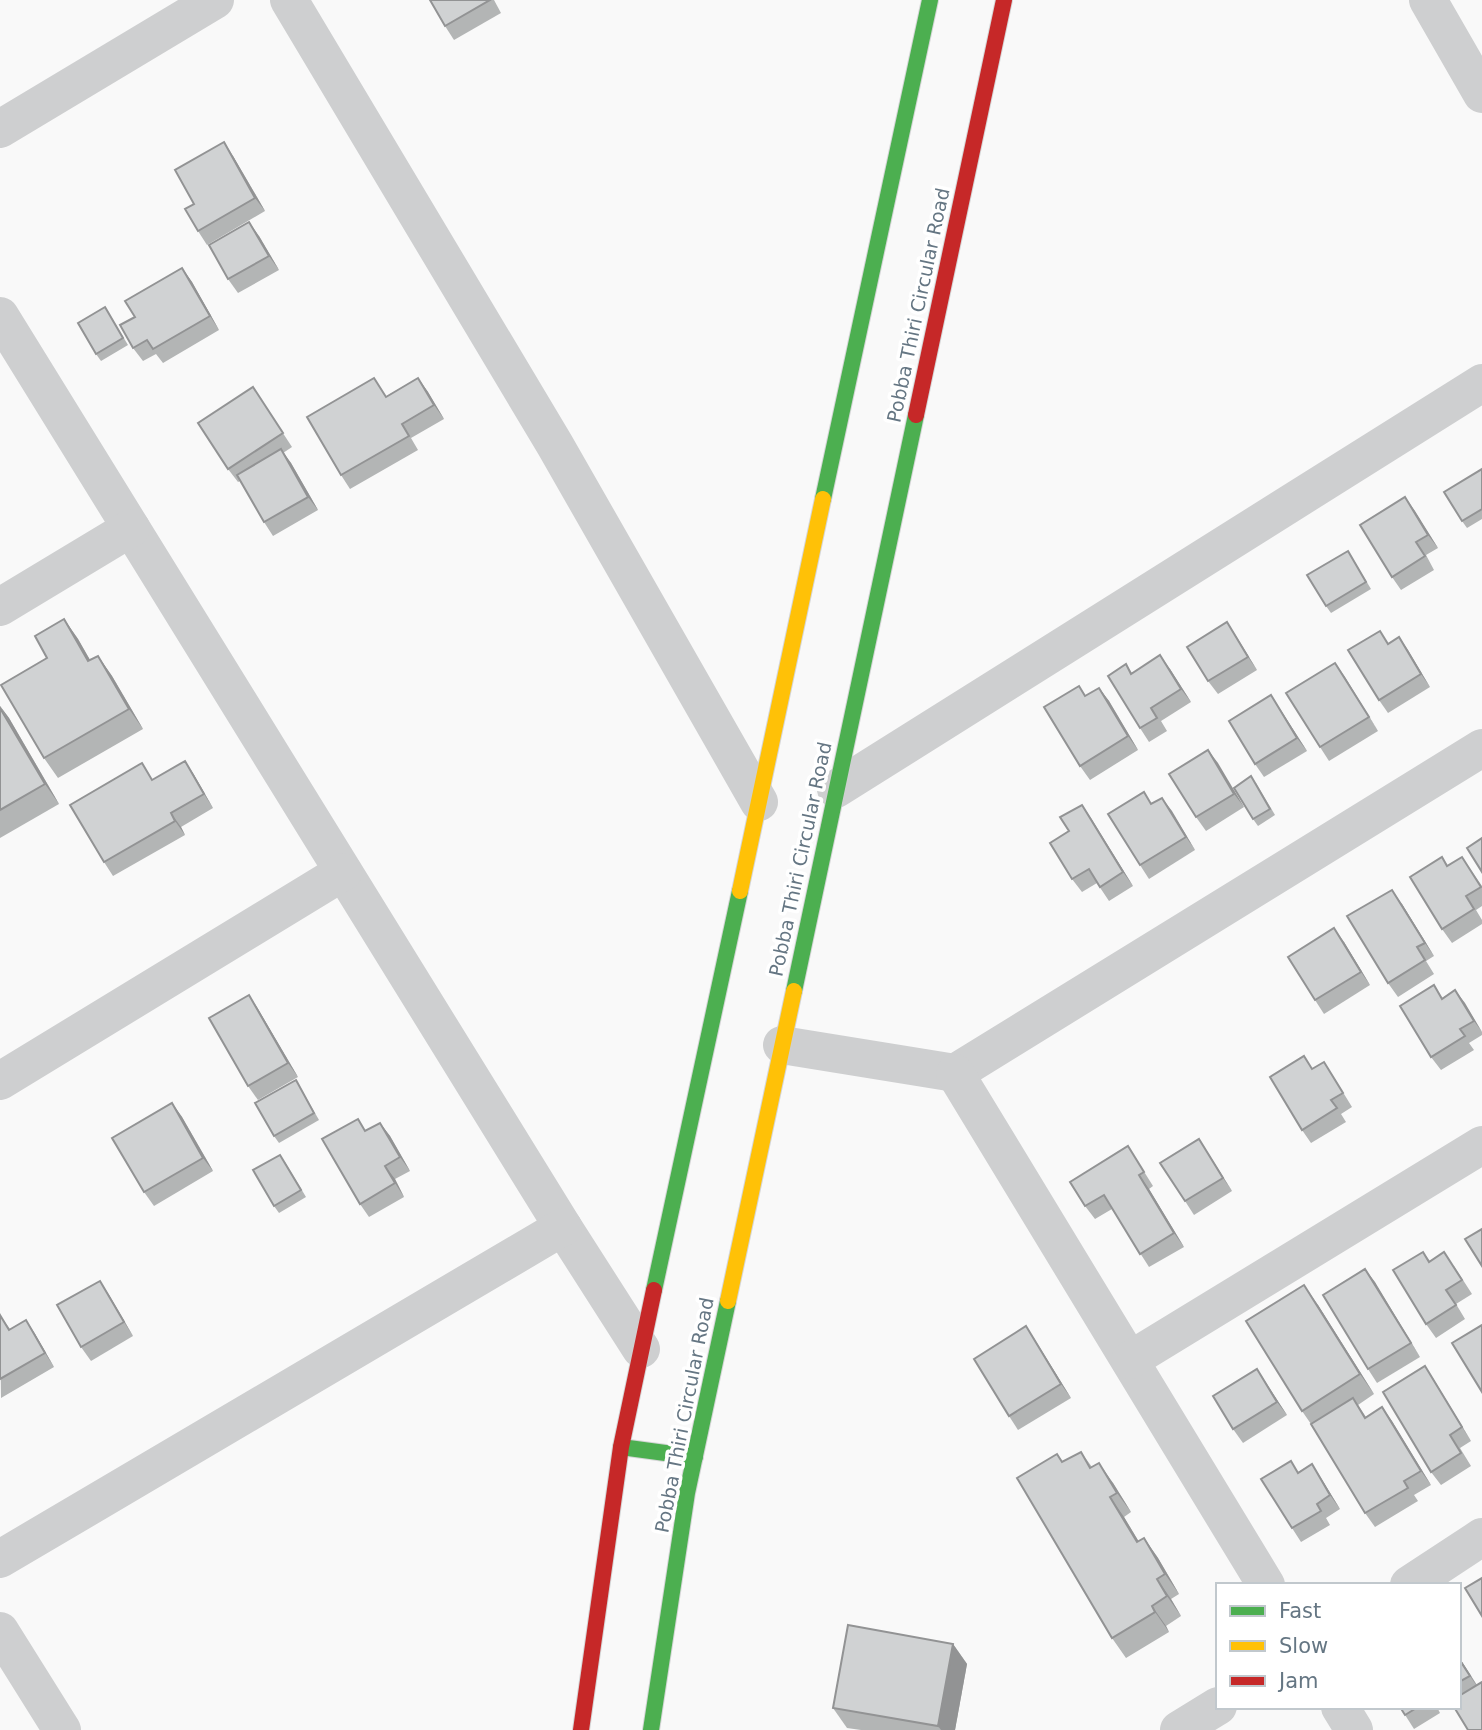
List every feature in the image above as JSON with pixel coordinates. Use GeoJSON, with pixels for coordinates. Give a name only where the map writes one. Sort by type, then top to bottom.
{"type":"FeatureCollection","features":[{"type":"Feature","properties":{"kind":"main road"},"geometry":{"type":"LineString","coordinates":[[581,1730],[621,1447],[930,0]]}},
{"type":"Feature","properties":{"kind":"main road","name":"Pobba Thiri Circular Road"},"geometry":{"type":"LineString","coordinates":[[651,1730],[687,1493],[1004,0]]}},
{"type":"Feature","properties":{"kind":"main road"},"geometry":{"type":"LineString","coordinates":[[621,1447],[695,1457]]}},
{"type":"Feature","properties":{"kind":"street"},"geometry":{"type":"LineString","coordinates":[[0,128],[215,0]]}},
{"type":"Feature","properties":{"kind":"street"},"geometry":{"type":"LineString","coordinates":[[289,0],[555,445],[759,802]]}},
{"type":"Feature","properties":{"kind":"street"},"geometry":{"type":"LineString","coordinates":[[1428,0],[1482,94]]}},
{"type":"Feature","properties":{"kind":"street"},"geometry":{"type":"LineString","coordinates":[[0,316],[563,1227],[642,1349]]}},
{"type":"Feature","properties":{"kind":"street"},"geometry":{"type":"LineString","coordinates":[[836,789],[1482,383]]}},
{"type":"Feature","properties":{"kind":"street"},"geometry":{"type":"LineString","coordinates":[[0,607],[131,528]]}},
{"type":"Feature","properties":{"kind":"street"},"geometry":{"type":"LineString","coordinates":[[782,1045],[955,1073],[1482,748]]}},
{"type":"Feature","properties":{"kind":"street"},"geometry":{"type":"LineString","coordinates":[[0,1081],[344,872]]}},
{"type":"Feature","properties":{"kind":"street"},"geometry":{"type":"LineString","coordinates":[[955,1073],[1265,1583]]}},
{"type":"Feature","properties":{"kind":"street"},"geometry":{"type":"LineString","coordinates":[[1130,1360],[1482,1146]]}},
{"type":"Feature","properties":{"kind":"street"},"geometry":{"type":"LineString","coordinates":[[0,1559],[563,1227]]}},
{"type":"Feature","properties":{"kind":"street"},"geometry":{"type":"LineString","coordinates":[[1412,1583],[1482,1537]]}},
{"type":"Feature","properties":{"kind":"street"},"geometry":{"type":"LineString","coordinates":[[0,1631],[62,1730]]}},
{"type":"Feature","properties":{"kind":"street"},"geometry":{"type":"LineString","coordinates":[[1179,1730],[1216,1707]]}},
{"type":"Feature","properties":{"kind":"street"},"geometry":{"type":"LineString","coordinates":[[1341,1709],[1354,1730]]}},
{"type":"Feature","properties":{"kind":"building"},"geometry":{"type":"Polygon","coordinates":[[[430,0],[490,0],[445,26],[430,0]]]}},
{"type":"Feature","properties":{"kind":"building"},"geometry":{"type":"Polygon","coordinates":[[[224,142],[255,198],[198,231],[185,209],[194,204],[175,170],[224,142]]]}},
{"type":"Feature","properties":{"kind":"building"},"geometry":{"type":"Polygon","coordinates":[[[249,222],[269,256],[228,279],[209,245],[249,222]]]}},
{"type":"Feature","properties":{"kind":"building"},"geometry":{"type":"Polygon","coordinates":[[[182,268],[210,316],[153,349],[147,340],[133,348],[120,325],[135,317],[125,301],[182,268]]]}},
{"type":"Feature","properties":{"kind":"building"},"geometry":{"type":"Polygon","coordinates":[[[105,307],[123,338],[96,354],[78,323],[105,307]]]}},
{"type":"Feature","properties":{"kind":"building"},"geometry":{"type":"Polygon","coordinates":[[[374,378],[386,397],[418,378],[434,405],[402,424],[409,436],[341,475],[307,417],[374,378]]]}},
{"type":"Feature","properties":{"kind":"building"},"geometry":{"type":"Polygon","coordinates":[[[253,387],[283,433],[228,469],[198,423],[253,387]]]}},
{"type":"Feature","properties":{"kind":"building"},"geometry":{"type":"Polygon","coordinates":[[[281,449],[308,497],[264,522],[237,475],[281,449]]]}},
{"type":"Feature","properties":{"kind":"building"},"geometry":{"type":"Polygon","coordinates":[[[1482,469],[1482,509],[1462,521],[1444,492],[1482,469]]]}},
{"type":"Feature","properties":{"kind":"building"},"geometry":{"type":"Polygon","coordinates":[[[1405,497],[1428,535],[1416,542],[1425,556],[1392,577],[1360,525],[1405,497]]]}},
{"type":"Feature","properties":{"kind":"building"},"geometry":{"type":"Polygon","coordinates":[[[1348,551],[1366,582],[1326,606],[1307,575],[1348,551]]]}},
{"type":"Feature","properties":{"kind":"building"},"geometry":{"type":"Polygon","coordinates":[[[64,619],[88,661],[98,656],[129,709],[44,758],[1,685],[47,658],[35,636],[64,619]]]}},
{"type":"Feature","properties":{"kind":"building"},"geometry":{"type":"Polygon","coordinates":[[[1227,622],[1248,657],[1208,681],[1187,647],[1227,622]]]}},
{"type":"Feature","properties":{"kind":"building"},"geometry":{"type":"Polygon","coordinates":[[[1380,631],[1388,644],[1399,637],[1421,674],[1379,700],[1348,650],[1380,631]]]}},
{"type":"Feature","properties":{"kind":"building"},"geometry":{"type":"Polygon","coordinates":[[[1160,655],[1181,689],[1151,708],[1157,718],[1140,728],[1108,676],[1126,664],[1131,674],[1160,655]]]}},
{"type":"Feature","properties":{"kind":"building"},"geometry":{"type":"Polygon","coordinates":[[[1335,663],[1369,717],[1320,747],[1286,693],[1335,663]]]}},
{"type":"Feature","properties":{"kind":"building"},"geometry":{"type":"Polygon","coordinates":[[[1079,686],[1085,696],[1099,688],[1128,736],[1080,766],[1044,707],[1079,686]]]}},
{"type":"Feature","properties":{"kind":"building"},"geometry":{"type":"Polygon","coordinates":[[[1271,695],[1297,738],[1255,764],[1229,721],[1271,695]]]}},
{"type":"Feature","properties":{"kind":"building"},"geometry":{"type":"Polygon","coordinates":[[[0,708],[45,784],[0,810],[0,708]]]}},
{"type":"Feature","properties":{"kind":"building"},"geometry":{"type":"Polygon","coordinates":[[[1208,750],[1234,794],[1196,817],[1169,774],[1208,750]]]}},
{"type":"Feature","properties":{"kind":"building"},"geometry":{"type":"Polygon","coordinates":[[[185,761],[204,794],[171,813],[175,821],[104,862],[70,805],[142,763],[152,780],[185,761]]]}},
{"type":"Feature","properties":{"kind":"building"},"geometry":{"type":"Polygon","coordinates":[[[1251,776],[1270,809],[1253,819],[1234,788],[1251,776]]]}},
{"type":"Feature","properties":{"kind":"building"},"geometry":{"type":"Polygon","coordinates":[[[1144,792],[1151,804],[1162,798],[1186,837],[1140,865],[1108,814],[1144,792]]]}},
{"type":"Feature","properties":{"kind":"building"},"geometry":{"type":"Polygon","coordinates":[[[1082,805],[1123,872],[1100,887],[1089,869],[1072,879],[1050,843],[1069,831],[1060,817],[1082,805]]]}},
{"type":"Feature","properties":{"kind":"building"},"geometry":{"type":"Polygon","coordinates":[[[1482,838],[1482,872],[1467,848],[1482,838]]]}},
{"type":"Feature","properties":{"kind":"building"},"geometry":{"type":"Polygon","coordinates":[[[1442,857],[1447,866],[1462,857],[1481,887],[1466,896],[1474,909],[1442,929],[1410,877],[1442,857]]]}},
{"type":"Feature","properties":{"kind":"building"},"geometry":{"type":"Polygon","coordinates":[[[1392,890],[1425,943],[1417,947],[1425,960],[1388,983],[1347,916],[1392,890]]]}},
{"type":"Feature","properties":{"kind":"building"},"geometry":{"type":"Polygon","coordinates":[[[1334,928],[1361,972],[1315,1000],[1288,957],[1334,928]]]}},
{"type":"Feature","properties":{"kind":"building"},"geometry":{"type":"Polygon","coordinates":[[[1434,985],[1442,999],[1455,990],[1474,1021],[1460,1029],[1465,1036],[1431,1057],[1400,1006],[1434,985]]]}},
{"type":"Feature","properties":{"kind":"building"},"geometry":{"type":"Polygon","coordinates":[[[249,995],[288,1063],[248,1086],[209,1018],[249,995]]]}},
{"type":"Feature","properties":{"kind":"building"},"geometry":{"type":"Polygon","coordinates":[[[1304,1056],[1312,1069],[1324,1062],[1343,1093],[1331,1100],[1337,1108],[1302,1130],[1270,1077],[1304,1056]]]}},
{"type":"Feature","properties":{"kind":"building"},"geometry":{"type":"Polygon","coordinates":[[[296,1080],[314,1113],[274,1136],[255,1103],[296,1080]]]}},
{"type":"Feature","properties":{"kind":"building"},"geometry":{"type":"Polygon","coordinates":[[[172,1103],[203,1158],[144,1192],[112,1138],[172,1103]]]}},
{"type":"Feature","properties":{"kind":"building"},"geometry":{"type":"Polygon","coordinates":[[[358,1119],[365,1131],[380,1123],[400,1157],[385,1166],[395,1183],[360,1204],[322,1139],[358,1119]]]}},
{"type":"Feature","properties":{"kind":"building"},"geometry":{"type":"Polygon","coordinates":[[[1199,1139],[1223,1178],[1185,1201],[1160,1163],[1199,1139]]]}},
{"type":"Feature","properties":{"kind":"building"},"geometry":{"type":"Polygon","coordinates":[[[1128,1146],[1144,1172],[1139,1175],[1174,1233],[1140,1254],[1104,1195],[1085,1206],[1070,1182],[1128,1146]]]}},
{"type":"Feature","properties":{"kind":"building"},"geometry":{"type":"Polygon","coordinates":[[[280,1155],[301,1190],[274,1206],[253,1170],[280,1155]]]}},
{"type":"Feature","properties":{"kind":"building"},"geometry":{"type":"Polygon","coordinates":[[[1482,1229],[1482,1266],[1465,1239],[1482,1229]]]}},
{"type":"Feature","properties":{"kind":"building"},"geometry":{"type":"Polygon","coordinates":[[[1423,1252],[1429,1262],[1444,1252],[1462,1280],[1446,1290],[1456,1305],[1426,1324],[1393,1270],[1423,1252]]]}},
{"type":"Feature","properties":{"kind":"building"},"geometry":{"type":"Polygon","coordinates":[[[1365,1269],[1411,1343],[1368,1369],[1323,1295],[1365,1269]]]}},
{"type":"Feature","properties":{"kind":"building"},"geometry":{"type":"Polygon","coordinates":[[[100,1281],[124,1322],[81,1347],[57,1305],[100,1281]]]}},
{"type":"Feature","properties":{"kind":"building"},"geometry":{"type":"Polygon","coordinates":[[[1304,1285],[1360,1374],[1302,1411],[1246,1321],[1304,1285]]]}},
{"type":"Feature","properties":{"kind":"building"},"geometry":{"type":"Polygon","coordinates":[[[0,1315],[9,1330],[26,1320],[45,1353],[0,1379],[0,1315]]]}},
{"type":"Feature","properties":{"kind":"building"},"geometry":{"type":"Polygon","coordinates":[[[1482,1325],[1482,1392],[1452,1343],[1482,1325]]]}},
{"type":"Feature","properties":{"kind":"building"},"geometry":{"type":"Polygon","coordinates":[[[1026,1326],[1061,1384],[1009,1416],[974,1359],[1026,1326]]]}},
{"type":"Feature","properties":{"kind":"building"},"geometry":{"type":"Polygon","coordinates":[[[1425,1366],[1462,1427],[1450,1435],[1461,1453],[1431,1472],[1383,1392],[1425,1366]]]}},
{"type":"Feature","properties":{"kind":"building"},"geometry":{"type":"Polygon","coordinates":[[[1257,1369],[1277,1402],[1233,1429],[1213,1396],[1257,1369]]]}},
{"type":"Feature","properties":{"kind":"building"},"geometry":{"type":"Polygon","coordinates":[[[1353,1398],[1365,1418],[1382,1407],[1421,1471],[1404,1481],[1408,1488],[1365,1513],[1311,1424],[1353,1398]]]}},
{"type":"Feature","properties":{"kind":"building"},"geometry":{"type":"Polygon","coordinates":[[[1081,1452],[1090,1468],[1099,1463],[1117,1493],[1110,1497],[1137,1542],[1144,1538],[1165,1574],[1157,1579],[1167,1596],[1152,1606],[1155,1612],[1112,1638],[1017,1478],[1057,1454],[1062,1462],[1081,1452]]]}},
{"type":"Feature","properties":{"kind":"building"},"geometry":{"type":"Polygon","coordinates":[[[1291,1461],[1298,1473],[1312,1464],[1330,1495],[1317,1504],[1321,1511],[1292,1528],[1261,1479],[1291,1461]]]}},
{"type":"Feature","properties":{"kind":"building"},"geometry":{"type":"Polygon","coordinates":[[[1482,1578],[1482,1616],[1465,1588],[1482,1578]]]}},
{"type":"Feature","properties":{"kind":"building"},"geometry":{"type":"Polygon","coordinates":[[[848,1625],[953,1644],[938,1726],[833,1708],[848,1625]]]}},
{"type":"Feature","properties":{"kind":"building"},"geometry":{"type":"Polygon","coordinates":[[[1461,1662],[1470,1676],[1461,1681],[1461,1662]]]}},
{"type":"Feature","properties":{"kind":"building"},"geometry":{"type":"Polygon","coordinates":[[[1482,1682],[1482,1730],[1468,1730],[1455,1709],[1461,1709],[1461,1695],[1482,1682]]]}},
{"type":"Feature","properties":{"kind":"building"},"geometry":{"type":"Polygon","coordinates":[[[1401,1709],[1415,1709],[1405,1715],[1401,1709]]]}},
{"type":"Feature","properties":{"kind":"traffic: fast"},"geometry":{"type":"LineString","coordinates":[[823,499],[930,0]]}},
{"type":"Feature","properties":{"kind":"traffic: fast"},"geometry":{"type":"LineString","coordinates":[[794,991],[916,415]]}},
{"type":"Feature","properties":{"kind":"traffic: fast"},"geometry":{"type":"LineString","coordinates":[[654,1290],[740,891]]}},
{"type":"Feature","properties":{"kind":"traffic: fast"},"geometry":{"type":"LineString","coordinates":[[651,1730],[687,1493],[728,1301]]}},
{"type":"Feature","properties":{"kind":"traffic: fast"},"geometry":{"type":"LineString","coordinates":[[621,1447],[695,1457]]}},
{"type":"Feature","properties":{"kind":"traffic: slow"},"geometry":{"type":"LineString","coordinates":[[740,891],[823,499]]}},
{"type":"Feature","properties":{"kind":"traffic: slow"},"geometry":{"type":"LineString","coordinates":[[728,1301],[794,991]]}},
{"type":"Feature","properties":{"kind":"traffic: jam"},"geometry":{"type":"LineString","coordinates":[[916,415],[1004,0]]}},
{"type":"Feature","properties":{"kind":"traffic: jam"},"geometry":{"type":"LineString","coordinates":[[581,1730],[621,1447],[654,1290]]}}]}
